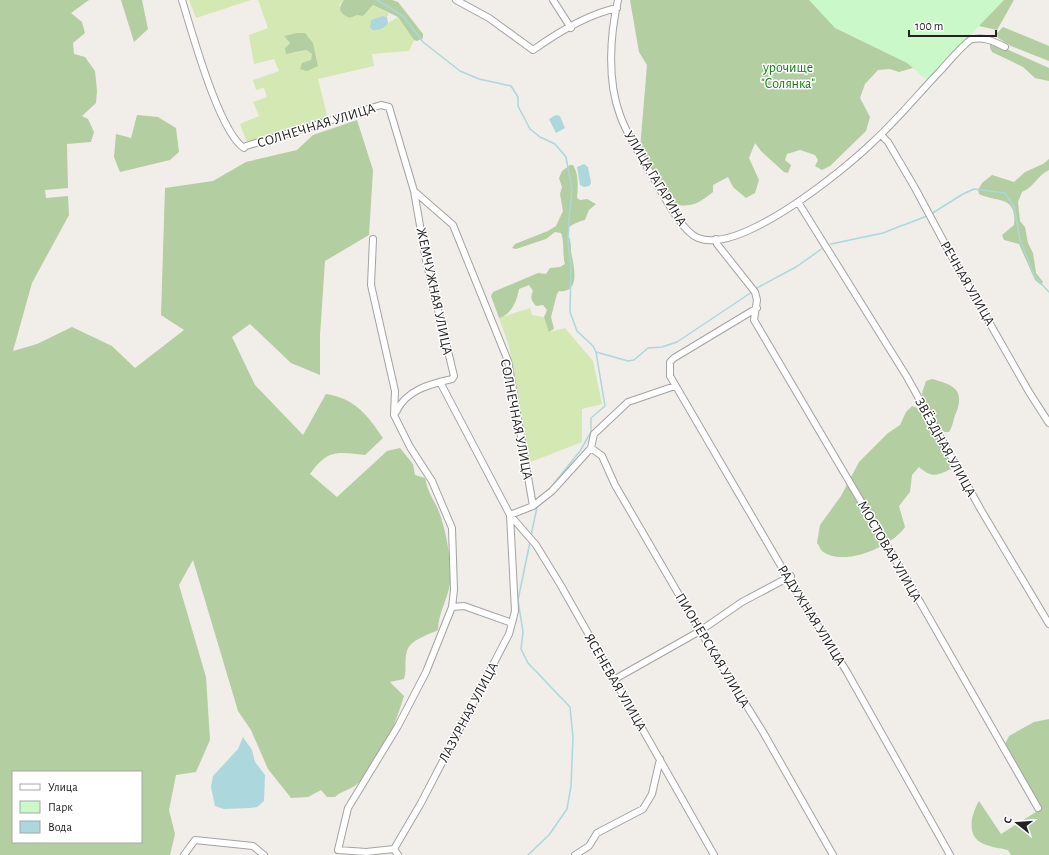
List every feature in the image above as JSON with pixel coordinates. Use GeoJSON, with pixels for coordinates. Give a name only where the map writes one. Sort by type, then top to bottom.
{"type":"FeatureCollection","features":[{"type":"Feature","properties":{"kind":"street","name":"СОЛНЕЧНАЯ УЛИЦА"},"geometry":{"type":"LineString","coordinates":[[182,0],[198,50],[223,118],[238,144],[244,148],[246,146],[307,126],[386,105],[389,107],[414,191],[453,225],[508,361],[533,506]]}},
{"type":"Feature","properties":{"kind":"street"},"geometry":{"type":"LineString","coordinates":[[456,0],[489,18],[533,50],[606,10],[616,8]]}},
{"type":"Feature","properties":{"kind":"street"},"geometry":{"type":"LineString","coordinates":[[553,0],[571,28]]}},
{"type":"Feature","properties":{"kind":"street","name":"УЛИЦА ГАГАРИНА"},"geometry":{"type":"LineString","coordinates":[[618,0],[612,37],[612,65],[616,100],[620,115],[632,142],[685,227],[691,234],[699,238],[716,239],[734,236],[757,227],[798,202],[847,164],[881,135],[970,40],[985,38],[1005,46]]}},
{"type":"Feature","properties":{"kind":"street","name":"РЕЧНАЯ УЛИЦА"},"geometry":{"type":"LineString","coordinates":[[881,135],[888,142],[1029,392],[1049,422]]}},
{"type":"Feature","properties":{"kind":"street","name":"ЖЕМЧУЖНАЯ УЛИЦА"},"geometry":{"type":"LineString","coordinates":[[394,415],[398,405],[422,386],[452,379],[454,376],[426,260],[414,191]]}},
{"type":"Feature","properties":{"kind":"street","name":"ЗВЁЗДНАЯ УЛИЦА"},"geometry":{"type":"LineString","coordinates":[[798,202],[907,377],[981,510],[1049,624]]}},
{"type":"Feature","properties":{"kind":"street"},"geometry":{"type":"LineString","coordinates":[[373,239],[371,285],[395,391],[394,415],[410,447],[432,481],[452,528],[454,590],[452,608],[426,672],[398,726],[348,808],[338,850],[366,852],[394,849],[398,855]]}},
{"type":"Feature","properties":{"kind":"street","name":"МОСТОВАЯ УЛИЦА"},"geometry":{"type":"LineString","coordinates":[[716,239],[717,244],[753,290],[758,300],[754,320],[912,588],[1038,808]]}},
{"type":"Feature","properties":{"kind":"street","name":"РАДУЖНАЯ УЛИЦА"},"geometry":{"type":"LineString","coordinates":[[757,308],[674,358],[670,362],[670,376],[847,672],[950,855]]}},
{"type":"Feature","properties":{"kind":"street"},"geometry":{"type":"LineString","coordinates":[[440,382],[510,515],[533,506],[552,491],[591,448],[594,434],[628,402],[675,386]]}},
{"type":"Feature","properties":{"kind":"street","name":"ПИОНЕРСКАЯ УЛИЦА"},"geometry":{"type":"LineString","coordinates":[[591,448],[602,456],[615,485],[700,631],[763,732],[833,855]]}},
{"type":"Feature","properties":{"kind":"street","name":"ЛАЗУРНАЯ УЛИЦА"},"geometry":{"type":"LineString","coordinates":[[394,849],[410,825],[459,732],[508,634],[512,623],[515,611],[510,515]]}},
{"type":"Feature","properties":{"kind":"street","name":"ЯСЕНЕВАЯ УЛИЦА"},"geometry":{"type":"LineString","coordinates":[[510,515],[536,545],[615,678],[713,853]]}},
{"type":"Feature","properties":{"kind":"street"},"geometry":{"type":"LineString","coordinates":[[615,678],[700,631],[742,602],[790,577]]}},
{"type":"Feature","properties":{"kind":"street"},"geometry":{"type":"LineString","coordinates":[[452,608],[464,606],[512,623]]}},
{"type":"Feature","properties":{"kind":"street"},"geometry":{"type":"LineString","coordinates":[[575,855],[589,846],[597,833],[643,809],[652,794],[660,759]]}},
{"type":"Feature","properties":{"kind":"street"},"geometry":{"type":"LineString","coordinates":[[184,855],[195,840],[253,846],[264,855]]}},
{"type":"Feature","properties":{"kind":"street"},"geometry":{"type":"LineString","coordinates":[[705,855],[713,853]]}},
{"type":"Feature","properties":{"kind":"green space"},"geometry":{"type":"Polygon","coordinates":[[[0,0],[89,0],[71,13],[82,22],[85,33],[73,43],[74,54],[85,57],[95,71],[97,91],[96,103],[82,116],[88,119],[94,132],[91,142],[67,144],[68,188],[45,190],[46,198],[68,196],[69,215],[32,283],[13,351],[37,344],[72,327],[112,346],[135,368],[184,330],[161,315],[165,188],[213,181],[246,162],[297,150],[313,135],[357,120],[373,170],[369,235],[325,261],[320,335],[320,375],[291,363],[250,324],[232,337],[255,385],[303,435],[326,394],[345,399],[360,409],[372,422],[383,438],[365,455],[347,453],[333,454],[322,460],[316,466],[310,474],[337,497],[387,451],[400,448],[413,464],[415,475],[425,478],[440,514],[449,555],[451,575],[447,595],[438,624],[438,630],[420,638],[409,647],[406,654],[404,679],[390,682],[404,696],[386,744],[373,766],[365,776],[356,785],[335,797],[327,797],[321,790],[308,797],[291,798],[268,769],[251,730],[238,711],[193,560],[179,585],[206,677],[210,740],[196,772],[176,775],[169,810],[175,834],[170,855],[0,855],[0,0]]]}},
{"type":"Feature","properties":{"kind":"green space"},"geometry":{"type":"Polygon","coordinates":[[[121,0],[142,0],[148,29],[134,42],[121,0]]]}},
{"type":"Feature","properties":{"kind":"green space"},"geometry":{"type":"Polygon","coordinates":[[[189,0],[251,0],[196,18],[189,0]]]}},
{"type":"Feature","properties":{"kind":"green space"},"geometry":{"type":"Polygon","coordinates":[[[258,0],[344,0],[339,5],[350,18],[357,15],[363,16],[373,5],[389,13],[387,17],[383,16],[371,20],[376,31],[398,17],[414,40],[409,51],[372,54],[374,66],[318,79],[328,119],[252,146],[246,140],[240,124],[259,116],[253,102],[267,97],[264,88],[256,90],[253,80],[279,71],[274,59],[254,64],[249,35],[268,28],[258,0]],[[284,36],[290,43],[285,48],[294,53],[306,50],[312,54],[311,60],[318,66],[313,43],[284,36]]]}},
{"type":"Feature","properties":{"kind":"green space"},"geometry":{"type":"Polygon","coordinates":[[[344,0],[392,0],[398,2],[423,34],[423,38],[417,41],[414,40],[398,17],[373,5],[363,16],[357,15],[350,18],[342,13],[340,9],[344,0]]]}},
{"type":"Feature","properties":{"kind":"green space","name":"урочище \"Солянка\""},"geometry":{"type":"Polygon","coordinates":[[[630,0],[1014,0],[997,30],[970,24],[923,65],[899,72],[890,69],[878,70],[865,84],[860,98],[870,117],[866,131],[830,166],[822,170],[815,166],[818,160],[815,155],[800,150],[787,154],[785,160],[791,165],[788,173],[784,172],[761,151],[755,143],[749,158],[759,180],[755,193],[746,198],[733,187],[728,177],[713,185],[713,192],[704,199],[691,205],[675,205],[640,149],[647,65],[639,52],[630,0]]]}},
{"type":"Feature","properties":{"kind":"green space"},"geometry":{"type":"Polygon","coordinates":[[[809,0],[1004,0],[927,80],[907,63],[835,28],[809,0]]]}},
{"type":"Feature","properties":{"kind":"green space"},"geometry":{"type":"Polygon","coordinates":[[[1003,27],[1049,46],[1049,61],[1011,46],[998,38],[997,33],[1003,27]]]}},
{"type":"Feature","properties":{"kind":"green space"},"geometry":{"type":"Polygon","coordinates":[[[305,33],[313,43],[318,66],[307,71],[300,69],[302,63],[311,60],[312,54],[306,50],[286,54],[285,48],[290,43],[284,36],[305,33]]]}},
{"type":"Feature","properties":{"kind":"green space"},"geometry":{"type":"Polygon","coordinates":[[[993,43],[1049,68],[1049,81],[1035,78],[1023,67],[992,52],[990,44],[993,43]]]}},
{"type":"Feature","properties":{"kind":"green space"},"geometry":{"type":"Polygon","coordinates":[[[137,115],[158,117],[176,128],[179,152],[170,160],[120,172],[114,157],[116,134],[131,138],[137,115]]]}},
{"type":"Feature","properties":{"kind":"green space"},"geometry":{"type":"Polygon","coordinates":[[[1049,159],[1049,170],[1022,192],[1018,202],[1020,221],[1025,227],[1028,243],[1033,253],[1036,273],[1043,282],[1041,285],[1035,280],[1019,244],[1004,240],[1002,235],[1014,225],[1014,215],[1009,204],[979,194],[978,190],[982,183],[992,175],[1014,182],[1025,172],[1043,164],[1049,159]]]}},
{"type":"Feature","properties":{"kind":"green space"},"geometry":{"type":"Polygon","coordinates":[[[570,165],[573,165],[577,177],[577,198],[580,200],[587,199],[596,204],[589,210],[585,220],[574,224],[569,228],[568,233],[571,243],[574,278],[571,288],[566,291],[559,291],[557,294],[551,317],[554,329],[549,332],[544,317],[547,310],[543,305],[536,306],[533,302],[531,297],[533,291],[529,285],[519,289],[513,307],[507,314],[499,318],[491,296],[493,292],[538,273],[546,274],[550,268],[560,267],[565,264],[561,233],[555,232],[546,239],[516,249],[512,248],[515,244],[548,231],[556,226],[563,211],[560,194],[562,187],[559,178],[562,171],[570,165]]]}},
{"type":"Feature","properties":{"kind":"green space"},"geometry":{"type":"Polygon","coordinates":[[[530,308],[532,315],[544,317],[550,332],[565,328],[593,361],[602,404],[582,409],[582,442],[528,463],[521,426],[523,423],[509,346],[499,318],[530,308]]]}},
{"type":"Feature","properties":{"kind":"green space"},"geometry":{"type":"Polygon","coordinates":[[[932,379],[952,386],[958,394],[958,405],[949,432],[942,432],[924,404],[922,393],[926,381],[932,379]]]}},
{"type":"Feature","properties":{"kind":"green space"},"geometry":{"type":"Polygon","coordinates":[[[912,406],[920,409],[947,454],[951,469],[934,475],[927,473],[919,467],[912,475],[910,492],[899,506],[905,527],[890,541],[867,552],[854,556],[831,556],[822,551],[817,543],[820,525],[841,496],[859,462],[888,433],[900,425],[906,412],[912,406]]]}},
{"type":"Feature","properties":{"kind":"green space"},"geometry":{"type":"Polygon","coordinates":[[[1049,719],[1049,855],[1011,855],[1008,850],[987,845],[980,842],[976,838],[972,828],[974,811],[979,801],[1001,834],[1036,812],[1002,750],[1009,736],[1034,722],[1049,719]]]}},
{"type":"Feature","properties":{"kind":"water"},"geometry":{"type":"Polygon","coordinates":[[[383,16],[387,17],[388,23],[386,26],[376,30],[370,28],[371,20],[383,16]]]}},
{"type":"Feature","properties":{"kind":"water"},"geometry":{"type":"Polygon","coordinates":[[[556,115],[560,116],[565,128],[556,133],[549,119],[556,115]]]}},
{"type":"Feature","properties":{"kind":"water"},"geometry":{"type":"Polygon","coordinates":[[[584,164],[588,167],[591,183],[589,186],[584,187],[580,185],[577,167],[584,164]]]}},
{"type":"Feature","properties":{"kind":"water"},"geometry":{"type":"Polygon","coordinates":[[[243,737],[252,750],[255,762],[265,775],[264,801],[257,807],[250,808],[224,809],[215,806],[211,787],[213,776],[238,749],[243,737]]]}},
{"type":"Feature","properties":{"kind":"waterway"},"geometry":{"type":"LineString","coordinates":[[377,0],[403,16],[423,42],[460,71],[479,79],[511,86],[518,97],[518,106],[530,129],[540,137],[555,144],[566,157],[572,189],[568,245],[571,265],[570,312],[577,331],[593,346],[596,352],[605,406],[591,418],[591,432],[580,451],[548,491]]}},
{"type":"Feature","properties":{"kind":"waterway"},"geometry":{"type":"LineString","coordinates":[[931,214],[963,194],[974,189],[1005,193],[1014,206],[1020,240],[1035,277],[1049,292]]}},
{"type":"Feature","properties":{"kind":"waterway"},"geometry":{"type":"LineString","coordinates":[[904,225],[927,216]]}},
{"type":"Feature","properties":{"kind":"waterway"},"geometry":{"type":"LineString","coordinates":[[831,244],[883,233],[903,225]]}},
{"type":"Feature","properties":{"kind":"waterway"},"geometry":{"type":"LineString","coordinates":[[755,289],[796,267],[823,248]]}},
{"type":"Feature","properties":{"kind":"waterway"},"geometry":{"type":"LineString","coordinates":[[596,352],[628,361],[634,360],[648,348],[662,347],[677,342],[752,292]]}},
{"type":"Feature","properties":{"kind":"waterway"},"geometry":{"type":"LineString","coordinates":[[531,536],[537,507]]}},
{"type":"Feature","properties":{"kind":"waterway"},"geometry":{"type":"LineString","coordinates":[[528,855],[549,835],[567,809],[571,786],[573,737],[570,707],[528,663],[521,649],[523,632],[518,600],[530,542]]}}]}
